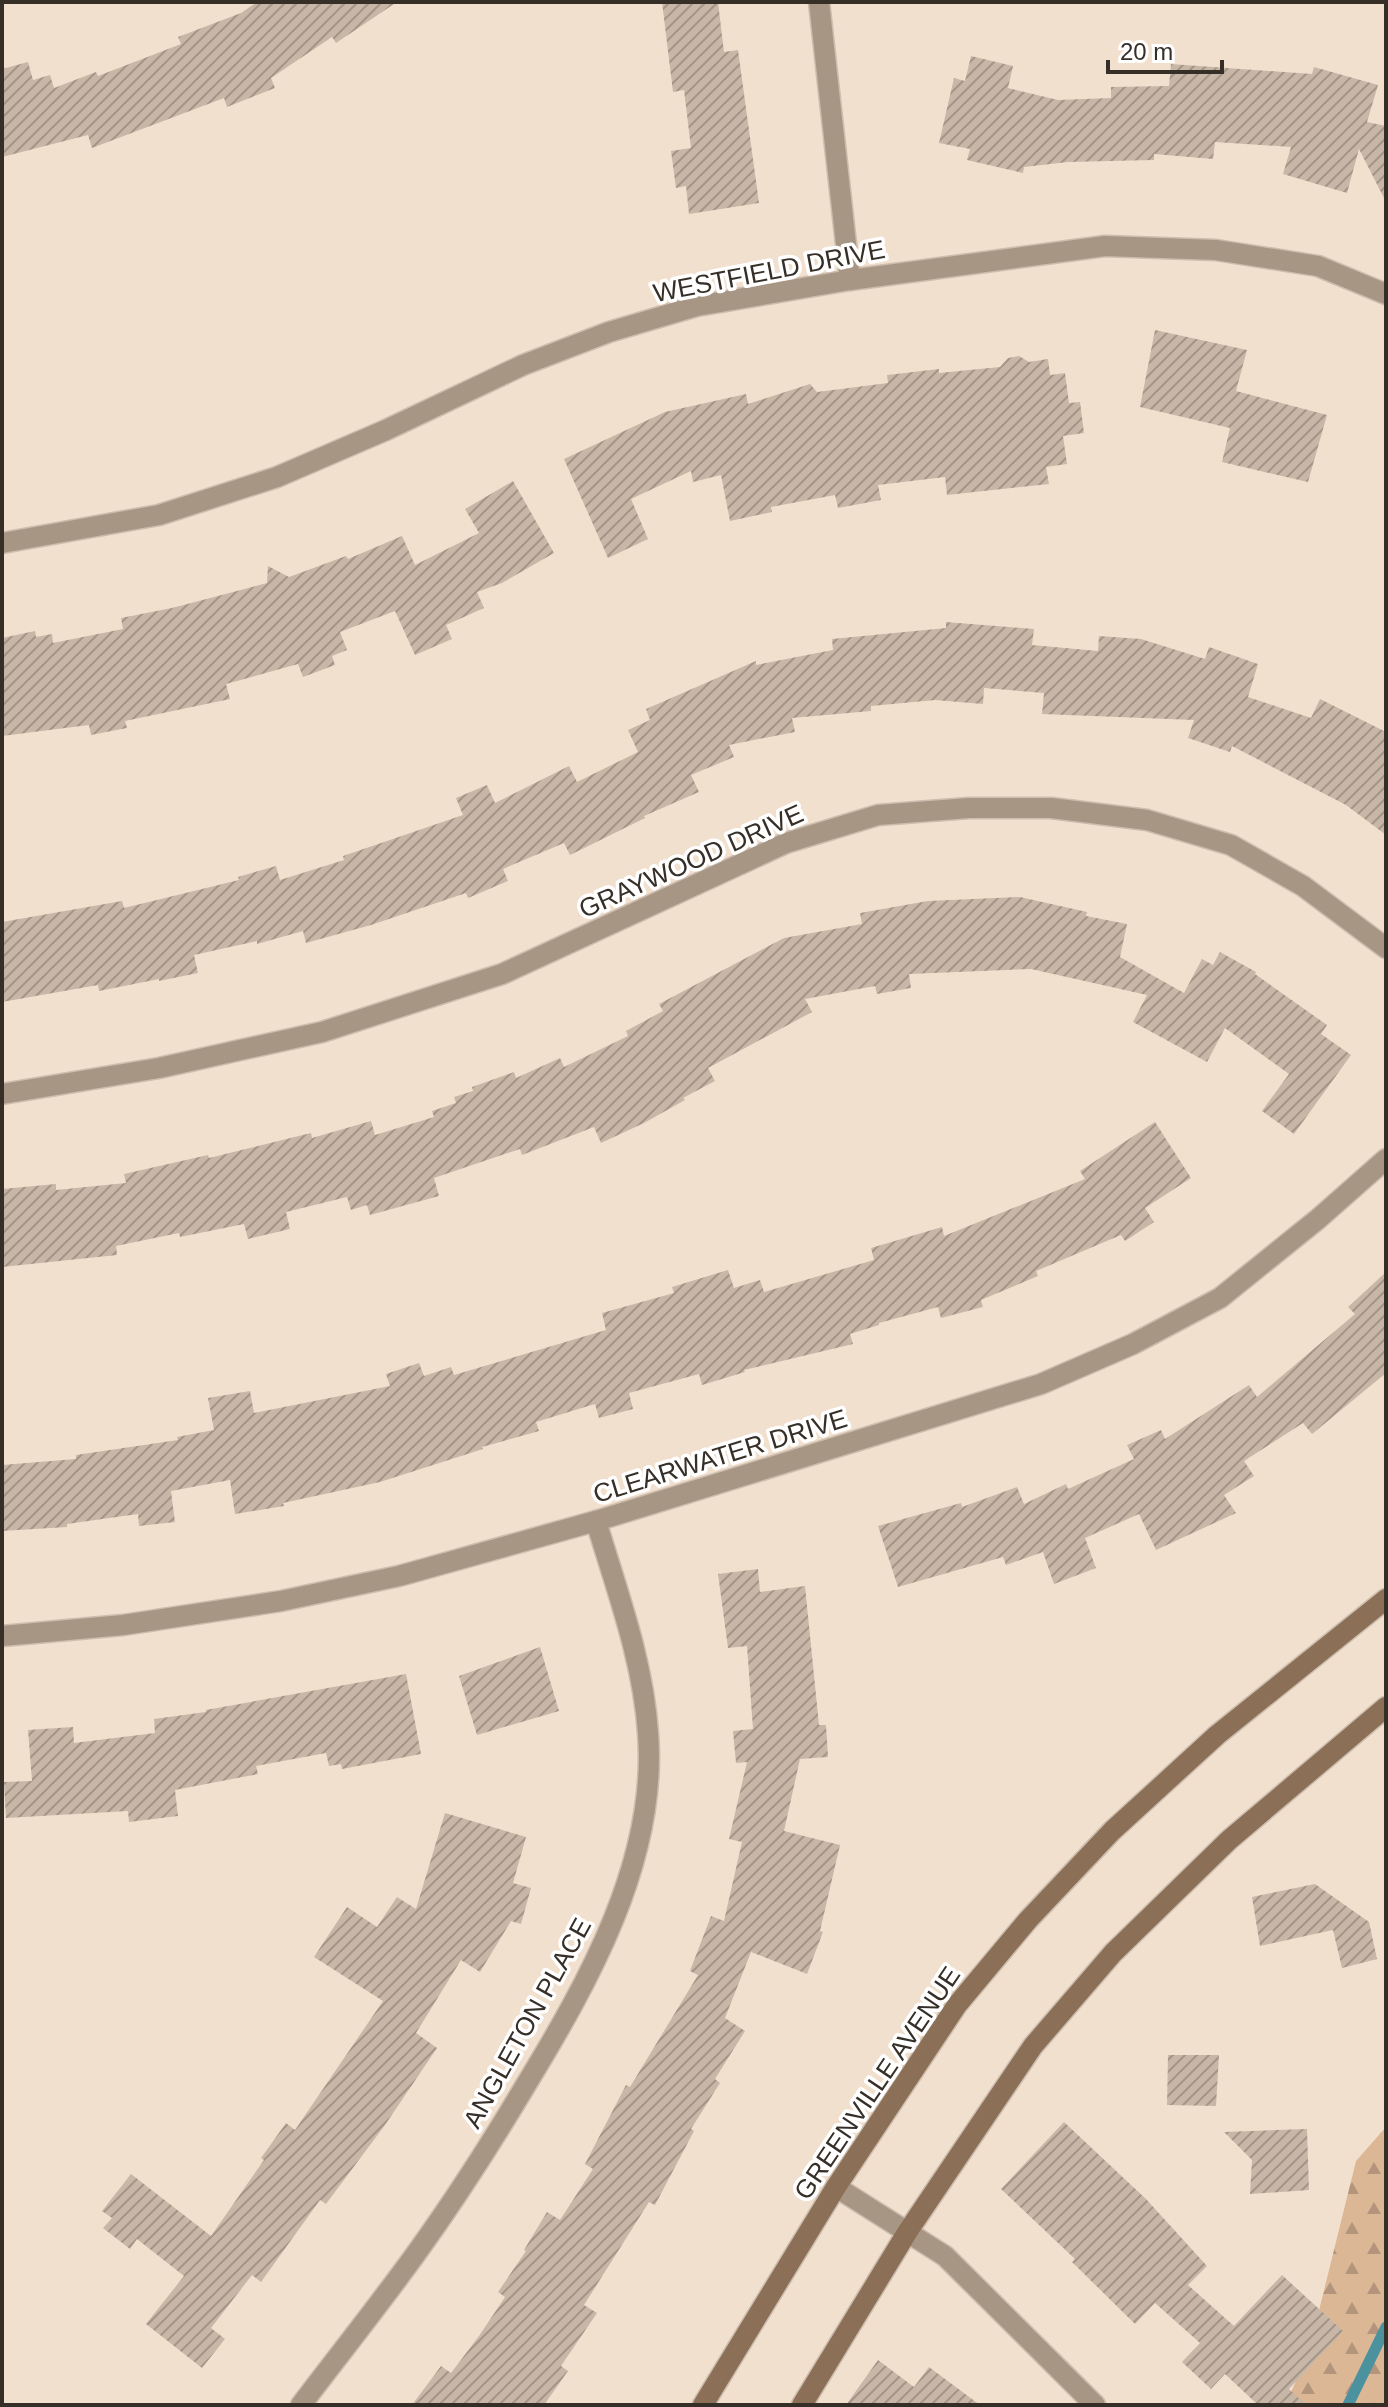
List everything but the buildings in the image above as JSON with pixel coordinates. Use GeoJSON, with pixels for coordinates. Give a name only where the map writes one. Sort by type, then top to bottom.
{"type":"FeatureCollection","features":[{"type":"Feature","properties":{"kind":"main road","name":"GREENVILLE AVENUE"},"geometry":{"type":"LineString","coordinates":[[703,2405],[836,2187],[957,2005],[1028,1920],[1112,1831],[1217,1735],[1386,1599]]}},
{"type":"Feature","properties":{"kind":"main road"},"geometry":{"type":"LineString","coordinates":[[802,2405],[908,2231],[1033,2046],[1113,1953],[1229,1840],[1386,1707]]}},
{"type":"Feature","properties":{"kind":"street"},"geometry":{"type":"LineString","coordinates":[[819,2],[850,280]]}},
{"type":"Feature","properties":{"kind":"street","name":"WESTFIELD DRIVE"},"geometry":{"type":"LineString","coordinates":[[2,543],[159,515],[277,477],[523,365],[609,332],[697,306],[850,280],[1105,246],[1216,250],[1318,266],[1386,294]]}},
{"type":"Feature","properties":{"kind":"street","name":"GRAYWOOD DRIVE"},"geometry":{"type":"LineString","coordinates":[[2,1094],[159,1068],[322,1032],[502,974],[786,843],[878,815],[969,808],[1051,808],[1147,820],[1231,845],[1303,886],[1386,948]]}},
{"type":"Feature","properties":{"kind":"street","name":"CLEARWATER DRIVE"},"geometry":{"type":"LineString","coordinates":[[2,1636],[123,1625],[281,1601],[399,1576],[596,1521],[1041,1384],[1133,1344],[1220,1298],[1386,1159]]}},
{"type":"Feature","properties":{"kind":"street","name":"ANGLETON PLACE"},"geometry":{"type":"LineString","coordinates":[[301,2405],[414,2257],[486,2150],[547,2051],[596,1961],[621,1904],[639,1842],[647,1786],[649,1735],[639,1665],[596,1521]]}},
{"type":"Feature","properties":{"kind":"street"},"geometry":{"type":"LineString","coordinates":[[836,2187],[945,2256],[1095,2405]]}},
{"type":"Feature","properties":{"kind":"green space"},"geometry":{"type":"Polygon","coordinates":[[[1386,2127],[1386,2405],[1285,2405],[1308,2355],[1356,2161],[1386,2127]]]}},
{"type":"Feature","properties":{"kind":"waterway"},"geometry":{"type":"LineString","coordinates":[[1348,2405],[1386,2327]]}}]}
